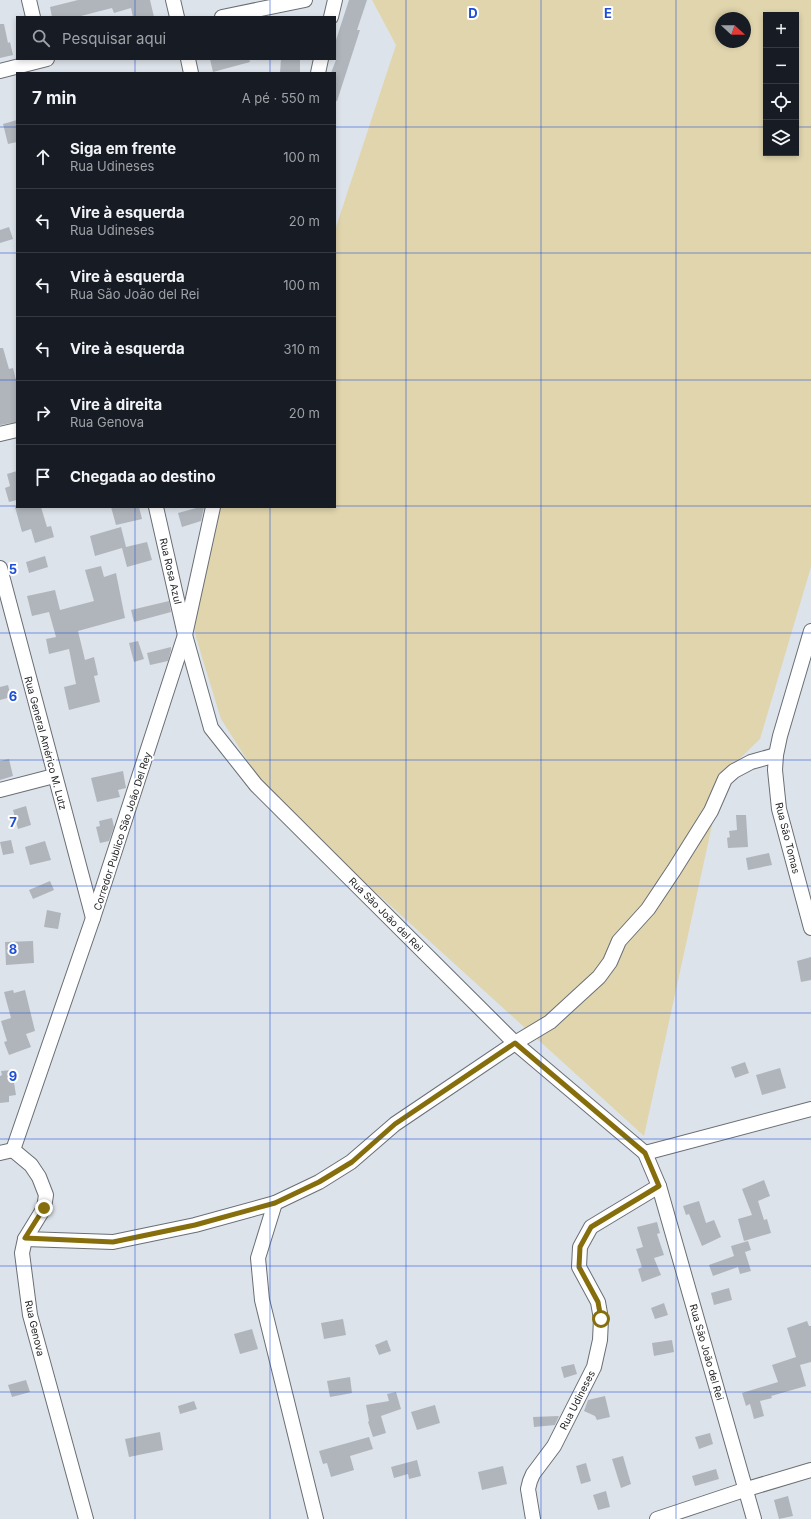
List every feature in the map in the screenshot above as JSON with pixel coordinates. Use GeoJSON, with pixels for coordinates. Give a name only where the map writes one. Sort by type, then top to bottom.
{"type":"FeatureCollection","features":[{"type":"Feature","properties":{"kind":"street"},"geometry":{"type":"LineString","coordinates":[[29,0],[33,16]]}},
{"type":"Feature","properties":{"kind":"street"},"geometry":{"type":"LineString","coordinates":[[172,0],[177,16]]}},
{"type":"Feature","properties":{"kind":"street"},"geometry":{"type":"LineString","coordinates":[[227,16],[305,0]]}},
{"type":"Feature","properties":{"kind":"street"},"geometry":{"type":"LineString","coordinates":[[331,16],[335,0]]}},
{"type":"Feature","properties":{"kind":"street"},"geometry":{"type":"LineString","coordinates":[[188,60],[191,72]]}},
{"type":"Feature","properties":{"kind":"street"},"geometry":{"type":"LineString","coordinates":[[318,72],[321,60]]}},
{"type":"Feature","properties":{"kind":"street"},"geometry":{"type":"LineString","coordinates":[[0,71],[45,63]]}},
{"type":"Feature","properties":{"kind":"street"},"geometry":{"type":"LineString","coordinates":[[0,434],[16,430]]}},
{"type":"Feature","properties":{"kind":"street","name":"Rua Rosa Azul"},"geometry":{"type":"LineString","coordinates":[[156,508],[185,635]]}},
{"type":"Feature","properties":{"kind":"street","name":"Corredor Publico São João Del Rey"},"geometry":{"type":"LineString","coordinates":[[7,1152],[94,918],[185,635],[213,508]]}},
{"type":"Feature","properties":{"kind":"street","name":"Rua General Américo M. Lutz"},"geometry":{"type":"LineString","coordinates":[[0,568],[54,776],[94,918]]}},
{"type":"Feature","properties":{"kind":"street","name":"Rua São Tomas"},"geometry":{"type":"LineString","coordinates":[[811,631],[776,756],[775,770],[779,809],[811,928]]}},
{"type":"Feature","properties":{"kind":"street","name":"Rua São João del Rei"},"geometry":{"type":"LineString","coordinates":[[185,635],[211,728],[256,784],[515,1043],[645,1153]]}},
{"type":"Feature","properties":{"kind":"street"},"geometry":{"type":"LineString","coordinates":[[25,1238],[113,1242],[195,1225],[275,1203],[319,1182],[352,1162],[395,1124],[515,1043],[550,1022],[600,977],[610,962],[619,941],[648,909],[674,870],[711,811],[725,779],[734,771],[751,762],[776,756]]}},
{"type":"Feature","properties":{"kind":"street"},"geometry":{"type":"LineString","coordinates":[[0,790],[54,776]]}},
{"type":"Feature","properties":{"kind":"street"},"geometry":{"type":"LineString","coordinates":[[659,1186],[645,1153],[811,1109]]}},
{"type":"Feature","properties":{"kind":"street","name":"Rua Genova"},"geometry":{"type":"LineString","coordinates":[[7,1152],[31,1165],[39,1177],[46,1195],[44,1208],[25,1238],[22,1253],[30,1315],[86,1519]]}},
{"type":"Feature","properties":{"kind":"street","name":"Rua São João del Rei"},"geometry":{"type":"LineString","coordinates":[[659,1186],[747,1489],[754,1519]]}},
{"type":"Feature","properties":{"kind":"street","name":"Rua Udineses"},"geometry":{"type":"LineString","coordinates":[[533,1519],[528,1489],[530,1481],[533,1474],[554,1446],[594,1367],[600,1340],[601,1319],[598,1302],[579,1267],[580,1247],[591,1227],[659,1186]]}},
{"type":"Feature","properties":{"kind":"street"},"geometry":{"type":"LineString","coordinates":[[275,1203],[258,1258],[262,1300],[316,1519]]}},
{"type":"Feature","properties":{"kind":"street"},"geometry":{"type":"LineString","coordinates":[[657,1519],[747,1489],[811,1470]]}},
{"type":"Feature","properties":{"kind":"shaded area"},"geometry":{"type":"Polygon","coordinates":[[[372,0],[811,0],[811,567],[760,739],[723,775],[644,1136],[270,796],[221,719],[190,615],[221,508],[336,508],[336,227],[396,45],[372,0]]]}},
{"type":"Feature","properties":{"kind":"building"},"geometry":{"type":"Polygon","coordinates":[[[78,0],[150,0],[154,16],[133,16],[131,8],[114,13],[112,8],[81,16],[52,16],[50,7],[78,0]]]}},
{"type":"Feature","properties":{"kind":"building"},"geometry":{"type":"Polygon","coordinates":[[[349,0],[367,0],[357,30],[360,30],[337,101],[336,72],[331,72],[336,60],[336,40],[349,0]]]}},
{"type":"Feature","properties":{"kind":"building"},"geometry":{"type":"Polygon","coordinates":[[[0,24],[4,24],[8,43],[10,42],[13,55],[0,58],[0,24]]]}},
{"type":"Feature","properties":{"kind":"building"},"geometry":{"type":"Polygon","coordinates":[[[210,60],[249,60],[250,62],[213,72],[210,60]]]}},
{"type":"Feature","properties":{"kind":"building"},"geometry":{"type":"Polygon","coordinates":[[[281,60],[300,60],[300,72],[280,72],[281,60]]]}},
{"type":"Feature","properties":{"kind":"building"},"geometry":{"type":"Polygon","coordinates":[[[16,120],[16,142],[8,144],[3,124],[16,120]]]}},
{"type":"Feature","properties":{"kind":"building"},"geometry":{"type":"Polygon","coordinates":[[[9,227],[13,239],[0,243],[0,230],[9,227]]]}},
{"type":"Feature","properties":{"kind":"building"},"geometry":{"type":"Polygon","coordinates":[[[0,348],[3,348],[9,369],[13,368],[16,380],[16,422],[0,425],[0,348]]]}},
{"type":"Feature","properties":{"kind":"building"},"geometry":{"type":"Polygon","coordinates":[[[16,471],[16,500],[9,502],[5,488],[10,486],[7,474],[16,471]]]}},
{"type":"Feature","properties":{"kind":"building"},"geometry":{"type":"Polygon","coordinates":[[[15,507],[41,508],[47,527],[51,526],[54,537],[35,543],[31,529],[22,532],[15,507]]]}},
{"type":"Feature","properties":{"kind":"building"},"geometry":{"type":"Polygon","coordinates":[[[111,508],[139,508],[142,519],[116,525],[111,508]]]}},
{"type":"Feature","properties":{"kind":"building"},"geometry":{"type":"Polygon","coordinates":[[[196,508],[204,508],[201,521],[182,527],[178,513],[196,508]]]}},
{"type":"Feature","properties":{"kind":"building"},"geometry":{"type":"Polygon","coordinates":[[[121,527],[126,547],[147,542],[152,560],[127,567],[122,548],[95,556],[90,536],[121,527]]]}},
{"type":"Feature","properties":{"kind":"building"},"geometry":{"type":"Polygon","coordinates":[[[45,556],[48,567],[29,573],[26,562],[45,556]]]}},
{"type":"Feature","properties":{"kind":"building"},"geometry":{"type":"Polygon","coordinates":[[[101,566],[104,577],[116,573],[125,618],[78,631],[85,660],[94,657],[98,675],[94,676],[100,702],[69,710],[64,687],[76,684],[69,649],[49,654],[46,639],[56,637],[49,612],[32,616],[27,596],[55,590],[60,610],[94,601],[85,570],[101,566]]]}},
{"type":"Feature","properties":{"kind":"building"},"geometry":{"type":"Polygon","coordinates":[[[169,601],[171,612],[134,622],[131,610],[169,601]]]}},
{"type":"Feature","properties":{"kind":"building"},"geometry":{"type":"Polygon","coordinates":[[[138,641],[144,659],[134,662],[129,643],[138,641]]]}},
{"type":"Feature","properties":{"kind":"building"},"geometry":{"type":"Polygon","coordinates":[[[171,647],[168,661],[150,665],[147,653],[171,647]]]}},
{"type":"Feature","properties":{"kind":"building"},"geometry":{"type":"Polygon","coordinates":[[[8,685],[11,697],[0,700],[0,687],[8,685]]]}},
{"type":"Feature","properties":{"kind":"building"},"geometry":{"type":"Polygon","coordinates":[[[9,759],[13,776],[0,780],[0,761],[9,759]]]}},
{"type":"Feature","properties":{"kind":"building"},"geometry":{"type":"Polygon","coordinates":[[[123,771],[126,788],[118,790],[120,797],[97,802],[91,778],[123,771]]]}},
{"type":"Feature","properties":{"kind":"building"},"geometry":{"type":"Polygon","coordinates":[[[26,806],[31,825],[18,829],[13,810],[26,806]]]}},
{"type":"Feature","properties":{"kind":"building"},"geometry":{"type":"Polygon","coordinates":[[[736,815],[746,815],[748,847],[728,848],[727,838],[730,837],[729,831],[737,830],[736,815]]]}},
{"type":"Feature","properties":{"kind":"building"},"geometry":{"type":"Polygon","coordinates":[[[112,818],[114,827],[109,841],[100,843],[96,827],[100,826],[99,821],[112,818]]]}},
{"type":"Feature","properties":{"kind":"building"},"geometry":{"type":"Polygon","coordinates":[[[11,840],[14,853],[3,855],[0,842],[11,840]]]}},
{"type":"Feature","properties":{"kind":"building"},"geometry":{"type":"Polygon","coordinates":[[[45,841],[51,860],[30,865],[25,847],[45,841]]]}},
{"type":"Feature","properties":{"kind":"building"},"geometry":{"type":"Polygon","coordinates":[[[769,853],[772,865],[748,870],[746,858],[769,853]]]}},
{"type":"Feature","properties":{"kind":"building"},"geometry":{"type":"Polygon","coordinates":[[[50,881],[54,890],[33,899],[29,890],[50,881]]]}},
{"type":"Feature","properties":{"kind":"building"},"geometry":{"type":"Polygon","coordinates":[[[47,910],[61,913],[58,929],[44,927],[47,910]]]}},
{"type":"Feature","properties":{"kind":"building"},"geometry":{"type":"Polygon","coordinates":[[[33,941],[34,963],[6,965],[5,942],[33,941]]]}},
{"type":"Feature","properties":{"kind":"building"},"geometry":{"type":"Polygon","coordinates":[[[811,957],[811,980],[801,982],[797,961],[811,957]]]}},
{"type":"Feature","properties":{"kind":"building"},"geometry":{"type":"Polygon","coordinates":[[[13,990],[14,993],[25,990],[35,1031],[26,1034],[31,1047],[9,1055],[4,1042],[7,1041],[1,1021],[11,1018],[4,992],[13,990]]]}},
{"type":"Feature","properties":{"kind":"building"},"geometry":{"type":"Polygon","coordinates":[[[745,1062],[749,1073],[735,1078],[731,1067],[745,1062]]]}},
{"type":"Feature","properties":{"kind":"building"},"geometry":{"type":"Polygon","coordinates":[[[780,1068],[786,1088],[762,1095],[756,1075],[780,1068]]]}},
{"type":"Feature","properties":{"kind":"building"},"geometry":{"type":"Polygon","coordinates":[[[12,1070],[16,1095],[9,1096],[9,1102],[0,1103],[1,1071],[12,1070]]]}},
{"type":"Feature","properties":{"kind":"building"},"geometry":{"type":"Polygon","coordinates":[[[764,1180],[770,1196],[758,1201],[764,1220],[767,1219],[771,1233],[744,1241],[738,1219],[752,1215],[742,1189],[764,1180]]]}},
{"type":"Feature","properties":{"kind":"building"},"geometry":{"type":"Polygon","coordinates":[[[699,1201],[706,1223],[714,1220],[721,1237],[702,1246],[689,1214],[686,1215],[683,1206],[699,1201]]]}},
{"type":"Feature","properties":{"kind":"building"},"geometry":{"type":"Polygon","coordinates":[[[657,1222],[660,1233],[657,1234],[664,1255],[654,1258],[661,1275],[642,1282],[638,1269],[642,1267],[636,1249],[643,1247],[637,1227],[657,1222]]]}},
{"type":"Feature","properties":{"kind":"building"},"geometry":{"type":"Polygon","coordinates":[[[748,1241],[751,1250],[745,1252],[751,1271],[740,1274],[738,1267],[713,1276],[709,1265],[734,1256],[731,1246],[748,1241]]]}},
{"type":"Feature","properties":{"kind":"building"},"geometry":{"type":"Polygon","coordinates":[[[729,1288],[732,1300],[714,1305],[711,1293],[729,1288]]]}},
{"type":"Feature","properties":{"kind":"building"},"geometry":{"type":"Polygon","coordinates":[[[664,1303],[668,1315],[655,1319],[651,1308],[664,1303]]]}},
{"type":"Feature","properties":{"kind":"building"},"geometry":{"type":"Polygon","coordinates":[[[343,1319],[346,1335],[324,1339],[321,1323],[343,1319]]]}},
{"type":"Feature","properties":{"kind":"building"},"geometry":{"type":"Polygon","coordinates":[[[807,1321],[809,1326],[811,1326],[811,1362],[800,1365],[806,1386],[771,1396],[772,1398],[760,1401],[764,1416],[754,1419],[750,1404],[746,1406],[742,1393],[778,1382],[772,1365],[796,1357],[787,1328],[807,1321]]]}},
{"type":"Feature","properties":{"kind":"building"},"geometry":{"type":"Polygon","coordinates":[[[252,1329],[258,1349],[240,1354],[234,1334],[252,1329]]]}},
{"type":"Feature","properties":{"kind":"building"},"geometry":{"type":"Polygon","coordinates":[[[387,1340],[391,1351],[379,1355],[375,1345],[387,1340]]]}},
{"type":"Feature","properties":{"kind":"building"},"geometry":{"type":"Polygon","coordinates":[[[672,1340],[674,1352],[654,1356],[652,1343],[672,1340]]]}},
{"type":"Feature","properties":{"kind":"building"},"geometry":{"type":"Polygon","coordinates":[[[574,1364],[577,1374],[564,1378],[561,1367],[574,1364]]]}},
{"type":"Feature","properties":{"kind":"building"},"geometry":{"type":"Polygon","coordinates":[[[350,1377],[352,1393],[330,1397],[327,1381],[350,1377]]]}},
{"type":"Feature","properties":{"kind":"building"},"geometry":{"type":"Polygon","coordinates":[[[26,1380],[30,1392],[12,1397],[8,1385],[26,1380]]]}},
{"type":"Feature","properties":{"kind":"building"},"geometry":{"type":"Polygon","coordinates":[[[396,1392],[401,1409],[381,1416],[386,1433],[373,1437],[368,1422],[366,1405],[389,1401],[387,1394],[396,1392]]]}},
{"type":"Feature","properties":{"kind":"building"},"geometry":{"type":"Polygon","coordinates":[[[605,1396],[610,1417],[597,1420],[595,1416],[584,1411],[588,1400],[605,1396]]]}},
{"type":"Feature","properties":{"kind":"building"},"geometry":{"type":"Polygon","coordinates":[[[194,1401],[197,1409],[180,1414],[178,1406],[194,1401]]]}},
{"type":"Feature","properties":{"kind":"building"},"geometry":{"type":"Polygon","coordinates":[[[435,1405],[440,1423],[417,1430],[411,1412],[435,1405]]]}},
{"type":"Feature","properties":{"kind":"building"},"geometry":{"type":"Polygon","coordinates":[[[559,1416],[555,1425],[534,1427],[533,1417],[559,1416]]]}},
{"type":"Feature","properties":{"kind":"building"},"geometry":{"type":"Polygon","coordinates":[[[160,1432],[163,1450],[129,1457],[125,1439],[160,1432]]]}},
{"type":"Feature","properties":{"kind":"building"},"geometry":{"type":"Polygon","coordinates":[[[710,1433],[713,1444],[699,1449],[695,1437],[710,1433]]]}},
{"type":"Feature","properties":{"kind":"building"},"geometry":{"type":"Polygon","coordinates":[[[369,1437],[373,1449],[350,1456],[354,1470],[331,1477],[327,1463],[323,1464],[319,1451],[369,1437]]]}},
{"type":"Feature","properties":{"kind":"building"},"geometry":{"type":"Polygon","coordinates":[[[623,1456],[631,1484],[621,1488],[612,1459],[623,1456]]]}},
{"type":"Feature","properties":{"kind":"building"},"geometry":{"type":"Polygon","coordinates":[[[417,1460],[421,1476],[409,1479],[408,1474],[394,1478],[391,1467],[417,1460]]]}},
{"type":"Feature","properties":{"kind":"building"},"geometry":{"type":"Polygon","coordinates":[[[586,1463],[591,1481],[581,1484],[576,1466],[586,1463]]]}},
{"type":"Feature","properties":{"kind":"building"},"geometry":{"type":"Polygon","coordinates":[[[503,1466],[507,1484],[482,1490],[478,1472],[503,1466]]]}},
{"type":"Feature","properties":{"kind":"building"},"geometry":{"type":"Polygon","coordinates":[[[716,1469],[719,1479],[695,1486],[692,1476],[716,1469]]]}},
{"type":"Feature","properties":{"kind":"building"},"geometry":{"type":"Polygon","coordinates":[[[606,1491],[610,1507],[598,1510],[593,1495],[606,1491]]]}},
{"type":"Feature","properties":{"kind":"building"},"geometry":{"type":"Polygon","coordinates":[[[788,1496],[793,1516],[779,1519],[774,1500],[788,1496]]]}},
{"type":"Feature","properties":{"kind":"route"},"geometry":{"type":"LineString","coordinates":[[44,1208],[25,1238],[113,1242],[195,1225],[275,1203],[319,1182],[352,1162],[395,1124],[515,1043],[645,1153],[659,1186],[591,1227],[580,1247],[579,1267],[598,1302],[601,1319]]}}]}
